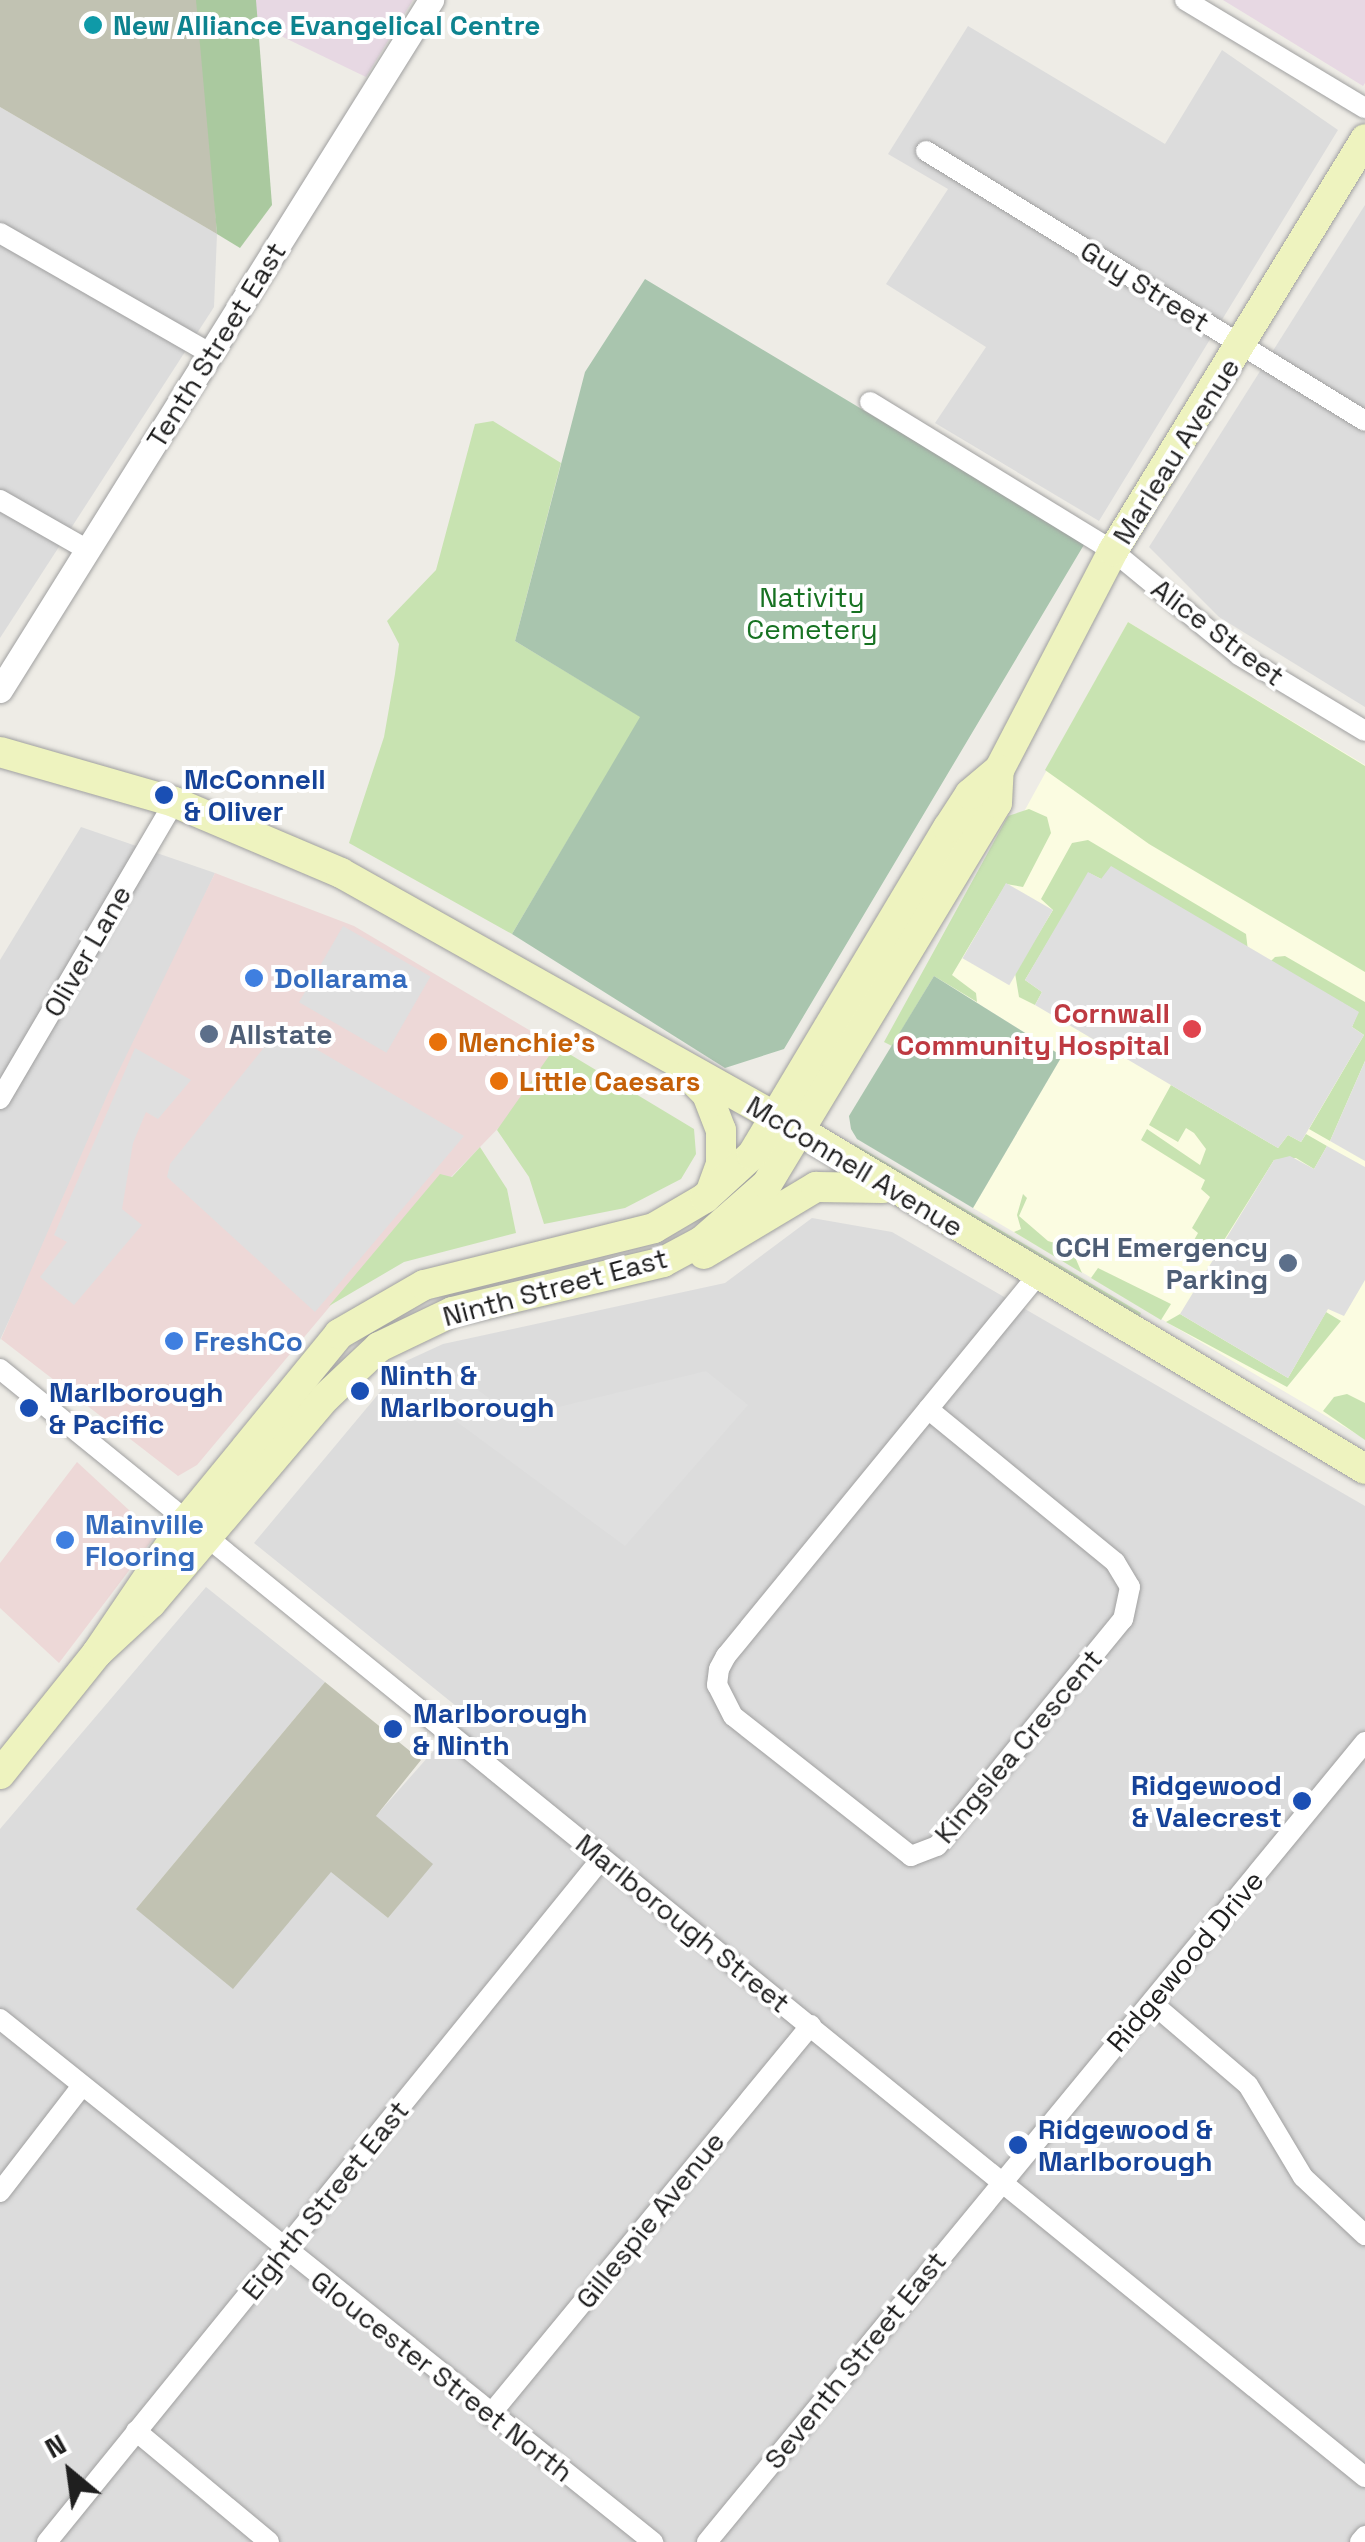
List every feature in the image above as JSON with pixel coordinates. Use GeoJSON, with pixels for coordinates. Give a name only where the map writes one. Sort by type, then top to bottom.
{"type":"FeatureCollection","features":[{"type":"Feature","properties":{"kind":"main road","name":"Marleau Avenue"},"geometry":{"type":"LineString","coordinates":[[802,1132],[996,802],[999,770],[1113,551],[1365,139]]}},
{"type":"Feature","properties":{"kind":"main road","name":"McConnell Avenue"},"geometry":{"type":"LineString","coordinates":[[0,752],[174,802],[341,873],[802,1132],[890,1189],[1365,1469]]}},
{"type":"Feature","properties":{"kind":"main road","name":"Marleau Avenue"},"geometry":{"type":"LineString","coordinates":[[774,1117],[970,794],[999,770]]}},
{"type":"Feature","properties":{"kind":"main road"},"geometry":{"type":"LineString","coordinates":[[666,1057],[702,1087],[718,1118],[723,1154],[708,1196]]}},
{"type":"Feature","properties":{"kind":"main road","name":"Ninth Street East"},"geometry":{"type":"LineString","coordinates":[[198,1529],[318,1355],[366,1314],[452,1276],[639,1235],[708,1196],[752,1156],[774,1117]]}},
{"type":"Feature","properties":{"kind":"main road","name":"Ninth Street East"},"geometry":{"type":"LineString","coordinates":[[0,1774],[198,1529],[379,1346],[452,1312],[638,1271],[714,1232],[767,1184],[802,1132]]}},
{"type":"Feature","properties":{"kind":"main road"},"geometry":{"type":"LineString","coordinates":[[638,1271],[718,1248],[816,1187],[890,1189]]}},
{"type":"Feature","properties":{"kind":"street","name":"Tenth Street East"},"geometry":{"type":"LineString","coordinates":[[0,690],[431,0]]}},
{"type":"Feature","properties":{"kind":"street"},"geometry":{"type":"LineString","coordinates":[[1184,0],[1365,108]]}},
{"type":"Feature","properties":{"kind":"street","name":"Guy Street"},"geometry":{"type":"LineString","coordinates":[[926,151],[1365,421]]}},
{"type":"Feature","properties":{"kind":"street"},"geometry":{"type":"LineString","coordinates":[[0,233],[211,354]]}},
{"type":"Feature","properties":{"kind":"street","name":"Alice Street"},"geometry":{"type":"LineString","coordinates":[[870,402],[1113,551],[1239,655],[1365,731]]}},
{"type":"Feature","properties":{"kind":"street"},"geometry":{"type":"LineString","coordinates":[[0,500],[86,549]]}},
{"type":"Feature","properties":{"kind":"street","name":"Oliver Lane"},"geometry":{"type":"LineString","coordinates":[[0,1099],[174,802]]}},
{"type":"Feature","properties":{"kind":"street","name":"Kingslea Crescent"},"geometry":{"type":"LineString","coordinates":[[928,1409],[1115,1562],[1130,1587],[1129,1607],[1111,1634],[936,1846],[912,1856],[732,1716],[717,1685],[726,1656],[1038,1274]]}},
{"type":"Feature","properties":{"kind":"street","name":"Marlborough Street"},"geometry":{"type":"LineString","coordinates":[[0,1369],[1003,2179],[1365,2477]]}},
{"type":"Feature","properties":{"kind":"street","name":"Ridgewood Drive"},"geometry":{"type":"LineString","coordinates":[[1003,2179],[1365,1742]]}},
{"type":"Feature","properties":{"kind":"street","name":"Eighth Street East"},"geometry":{"type":"LineString","coordinates":[[47,2542],[602,1858]]}},
{"type":"Feature","properties":{"kind":"street"},"geometry":{"type":"LineString","coordinates":[[1152,2003],[1248,2085],[1303,2177],[1365,2235]]}},
{"type":"Feature","properties":{"kind":"street","name":"Gloucester Street North"},"geometry":{"type":"LineString","coordinates":[[0,2019],[284,2251],[653,2542]]}},
{"type":"Feature","properties":{"kind":"street","name":"Gillespie Avenue"},"geometry":{"type":"LineString","coordinates":[[490,2415],[811,2026]]}},
{"type":"Feature","properties":{"kind":"street"},"geometry":{"type":"LineString","coordinates":[[0,2192],[82,2086]]}},
{"type":"Feature","properties":{"kind":"street","name":"Seventh Street East"},"geometry":{"type":"LineString","coordinates":[[706,2542],[1003,2179]]}},
{"type":"Feature","properties":{"kind":"street"},"geometry":{"type":"LineString","coordinates":[[136,2432],[269,2542]]}},
{"type":"Feature","properties":{"kind":"street"},"geometry":{"type":"LineString","coordinates":[[1360,2542],[1365,2536]]}},
{"type":"Feature","properties":{"kind":"shaded area"},"geometry":{"type":"Polygon","coordinates":[[[0,0],[201,0],[217,234],[0,107],[0,0]]]}},
{"type":"Feature","properties":{"kind":"shaded area"},"geometry":{"type":"Polygon","coordinates":[[[254,0],[413,0],[366,77],[256,24],[254,0]]]}},
{"type":"Feature","properties":{"kind":"shaded area"},"geometry":{"type":"Polygon","coordinates":[[[1223,0],[1365,0],[1365,83],[1363,86],[1223,0]]]}},
{"type":"Feature","properties":{"kind":"shaded area"},"geometry":{"type":"Polygon","coordinates":[[[968,26],[1165,144],[1222,50],[1338,130],[1099,521],[935,423],[986,347],[886,284],[948,189],[888,154],[968,26]]]}},
{"type":"Feature","properties":{"kind":"shaded area"},"geometry":{"type":"Polygon","coordinates":[[[0,107],[217,234],[214,307],[0,638],[0,107]]]}},
{"type":"Feature","properties":{"kind":"shaded area"},"geometry":{"type":"Polygon","coordinates":[[[1365,205],[1365,707],[1219,617],[1149,547],[1365,205]]]}},
{"type":"Feature","properties":{"kind":"shaded area","name":"Cornwall Community Hospital"},"geometry":{"type":"Polygon","coordinates":[[[1128,622],[1365,765],[1365,1439],[973,1208],[1062,1056],[934,976],[1128,622]]]}},
{"type":"Feature","properties":{"kind":"shaded area"},"geometry":{"type":"Polygon","coordinates":[[[81,827],[215,873],[0,1340],[0,960],[81,827]]]}},
{"type":"Feature","properties":{"kind":"shaded area"},"geometry":{"type":"Polygon","coordinates":[[[1111,866],[1359,1012],[1352,1027],[1364,1035],[1301,1142],[1288,1135],[1278,1148],[1035,1005],[1042,992],[1025,980],[1088,872],[1101,879],[1111,866]]]}},
{"type":"Feature","properties":{"kind":"shaded area"},"geometry":{"type":"Polygon","coordinates":[[[215,873],[354,926],[556,1046],[512,1114],[451,1177],[440,1175],[197,1465],[178,1476],[1,1339],[109,1091],[215,873]]]}},
{"type":"Feature","properties":{"kind":"shaded area"},"geometry":{"type":"Polygon","coordinates":[[[1006,883],[1053,910],[1009,985],[962,958],[1006,883]]]}},
{"type":"Feature","properties":{"kind":"shaded area"},"geometry":{"type":"Polygon","coordinates":[[[343,926],[430,976],[386,1053],[299,1002],[343,926]]]}},
{"type":"Feature","properties":{"kind":"shaded area"},"geometry":{"type":"Polygon","coordinates":[[[287,1032],[464,1136],[315,1312],[167,1177],[170,1164],[275,1034],[287,1032]]]}},
{"type":"Feature","properties":{"kind":"shaded area"},"geometry":{"type":"Polygon","coordinates":[[[135,1048],[191,1080],[158,1119],[146,1112],[133,1143],[122,1209],[142,1225],[74,1305],[40,1277],[67,1242],[54,1235],[135,1048]]]}},
{"type":"Feature","properties":{"kind":"shaded area"},"geometry":{"type":"Polygon","coordinates":[[[1365,1061],[1365,1161],[1330,1141],[1365,1061]]]}},
{"type":"Feature","properties":{"kind":"shaded area","name":"CCH Emergency Parking"},"geometry":{"type":"Polygon","coordinates":[[[1327,1146],[1365,1167],[1365,1280],[1344,1316],[1328,1309],[1288,1378],[1180,1314],[1274,1160],[1290,1156],[1314,1169],[1327,1146]]]}},
{"type":"Feature","properties":{"kind":"shaded area"},"geometry":{"type":"Polygon","coordinates":[[[812,1218],[892,1232],[1365,1506],[1365,2542],[0,2542],[0,1829],[206,1587],[325,1682],[136,1909],[331,1871],[388,1918],[432,1864],[375,1817],[466,1714],[254,1543],[406,1361],[443,1344],[725,1283],[812,1218]]]}},
{"type":"Feature","properties":{"kind":"shaded area"},"geometry":{"type":"Polygon","coordinates":[[[452,1370],[528,1428],[542,1411],[706,1371],[748,1405],[625,1546],[430,1402],[452,1370]]]}},
{"type":"Feature","properties":{"kind":"shaded area"},"geometry":{"type":"Polygon","coordinates":[[[77,1462],[156,1535],[59,1663],[0,1608],[0,1563],[77,1462]]]}},
{"type":"Feature","properties":{"kind":"shaded area"},"geometry":{"type":"Polygon","coordinates":[[[325,1682],[421,1760],[376,1816],[433,1864],[388,1918],[331,1872],[233,1989],[136,1909],[325,1682]]]}},
{"type":"Feature","properties":{"kind":"green space"},"geometry":{"type":"Polygon","coordinates":[[[196,0],[256,0],[272,205],[240,248],[217,234],[196,0]]]}},
{"type":"Feature","properties":{"kind":"green space","name":"Nativity Cemetery"},"geometry":{"type":"Polygon","coordinates":[[[645,279],[1085,543],[784,1049],[725,1068],[512,934],[640,717],[515,641],[585,372],[645,279]]]}},
{"type":"Feature","properties":{"kind":"green space"},"geometry":{"type":"Polygon","coordinates":[[[493,421],[561,463],[515,641],[641,717],[512,934],[349,843],[384,737],[395,674],[399,644],[387,621],[436,570],[475,424],[493,421]]]}},
{"type":"Feature","properties":{"kind":"green space"},"geometry":{"type":"Polygon","coordinates":[[[1128,622],[1365,766],[1365,972],[1149,844],[1045,770],[1128,622]]]}},
{"type":"Feature","properties":{"kind":"green space"},"geometry":{"type":"Polygon","coordinates":[[[1029,809],[1047,817],[1051,833],[1023,887],[1006,884],[952,975],[976,993],[977,1002],[934,976],[892,1046],[884,1042],[1008,816],[1029,809]]]}},
{"type":"Feature","properties":{"kind":"green space"},"geometry":{"type":"Polygon","coordinates":[[[1088,840],[1246,934],[1248,951],[1089,873],[1025,980],[1042,992],[1035,1005],[1019,997],[1015,973],[1053,910],[1041,899],[1072,843],[1088,840]]]}},
{"type":"Feature","properties":{"kind":"green space"},"geometry":{"type":"Polygon","coordinates":[[[1285,956],[1365,1002],[1365,1061],[1330,1141],[1309,1129],[1364,1035],[1352,1027],[1358,1012],[1272,962],[1267,965],[1275,957],[1285,956]]]}},
{"type":"Feature","properties":{"kind":"green space"},"geometry":{"type":"Polygon","coordinates":[[[934,976],[1062,1056],[973,1208],[857,1139],[851,1129],[849,1116],[934,976]]]}},
{"type":"Feature","properties":{"kind":"green space"},"geometry":{"type":"Polygon","coordinates":[[[556,1046],[694,1129],[696,1154],[681,1179],[625,1208],[544,1224],[529,1177],[497,1130],[556,1046]]]}},
{"type":"Feature","properties":{"kind":"green space"},"geometry":{"type":"Polygon","coordinates":[[[1171,1085],[1278,1148],[1288,1135],[1301,1142],[1306,1134],[1327,1146],[1314,1169],[1296,1158],[1274,1160],[1221,1245],[1208,1251],[1193,1242],[1198,1233],[1192,1228],[1210,1197],[1201,1189],[1205,1180],[1141,1140],[1147,1129],[1200,1165],[1206,1149],[1194,1133],[1186,1128],[1178,1142],[1149,1125],[1171,1085]]]}},
{"type":"Feature","properties":{"kind":"green space"},"geometry":{"type":"Polygon","coordinates":[[[853,1143],[1141,1313],[1139,1317],[859,1150],[853,1143]]]}},
{"type":"Feature","properties":{"kind":"green space"},"geometry":{"type":"Polygon","coordinates":[[[480,1147],[507,1189],[516,1233],[404,1262],[329,1306],[440,1174],[452,1177],[480,1147]]]}},
{"type":"Feature","properties":{"kind":"green space"},"geometry":{"type":"Polygon","coordinates":[[[1023,1194],[1027,1198],[1019,1216],[1048,1241],[1071,1248],[1082,1273],[1014,1232],[1021,1229],[1017,1215],[1023,1194]]]}},
{"type":"Feature","properties":{"kind":"green space"},"geometry":{"type":"Polygon","coordinates":[[[1098,1268],[1171,1304],[1161,1320],[1091,1278],[1098,1268]]]}},
{"type":"Feature","properties":{"kind":"green space"},"geometry":{"type":"Polygon","coordinates":[[[1326,1312],[1341,1321],[1287,1387],[1166,1322],[1180,1314],[1288,1378],[1326,1312]]]}},
{"type":"Feature","properties":{"kind":"green space"},"geometry":{"type":"Polygon","coordinates":[[[1347,1394],[1365,1403],[1365,1440],[1323,1411],[1334,1397],[1347,1394]]]}},
{"type":"Feature","properties":{"kind":"place","name":"New Alliance Evangelical Centre"},"geometry":{"type":"Point","coordinates":[93,25]}},
{"type":"Feature","properties":{"kind":"place","name":"McConnell & Oliver"},"geometry":{"type":"Point","coordinates":[164,795]}},
{"type":"Feature","properties":{"kind":"place","name":"Dollarama"},"geometry":{"type":"Point","coordinates":[254,978]}},
{"type":"Feature","properties":{"kind":"place","name":"Cornwall Community Hospital"},"geometry":{"type":"Point","coordinates":[1192,1029]}},
{"type":"Feature","properties":{"kind":"place","name":"Allstate"},"geometry":{"type":"Point","coordinates":[209,1034]}},
{"type":"Feature","properties":{"kind":"place","name":"Menchie's"},"geometry":{"type":"Point","coordinates":[438,1042]}},
{"type":"Feature","properties":{"kind":"place","name":"Little Caesars"},"geometry":{"type":"Point","coordinates":[499,1081]}},
{"type":"Feature","properties":{"kind":"place","name":"CCH Emergency Parking"},"geometry":{"type":"Point","coordinates":[1288,1263]}},
{"type":"Feature","properties":{"kind":"place","name":"FreshCo"},"geometry":{"type":"Point","coordinates":[174,1341]}},
{"type":"Feature","properties":{"kind":"place","name":"Ninth & Marlborough"},"geometry":{"type":"Point","coordinates":[360,1391]}},
{"type":"Feature","properties":{"kind":"place","name":"Marlborough & Pacific"},"geometry":{"type":"Point","coordinates":[29,1408]}},
{"type":"Feature","properties":{"kind":"place","name":"Mainville Flooring"},"geometry":{"type":"Point","coordinates":[65,1540]}},
{"type":"Feature","properties":{"kind":"place","name":"Marlborough & Ninth"},"geometry":{"type":"Point","coordinates":[393,1729]}},
{"type":"Feature","properties":{"kind":"place","name":"Ridgewood & Valecrest"},"geometry":{"type":"Point","coordinates":[1302,1801]}},
{"type":"Feature","properties":{"kind":"place","name":"Ridgewood & Marlborough"},"geometry":{"type":"Point","coordinates":[1018,2145]}}]}
